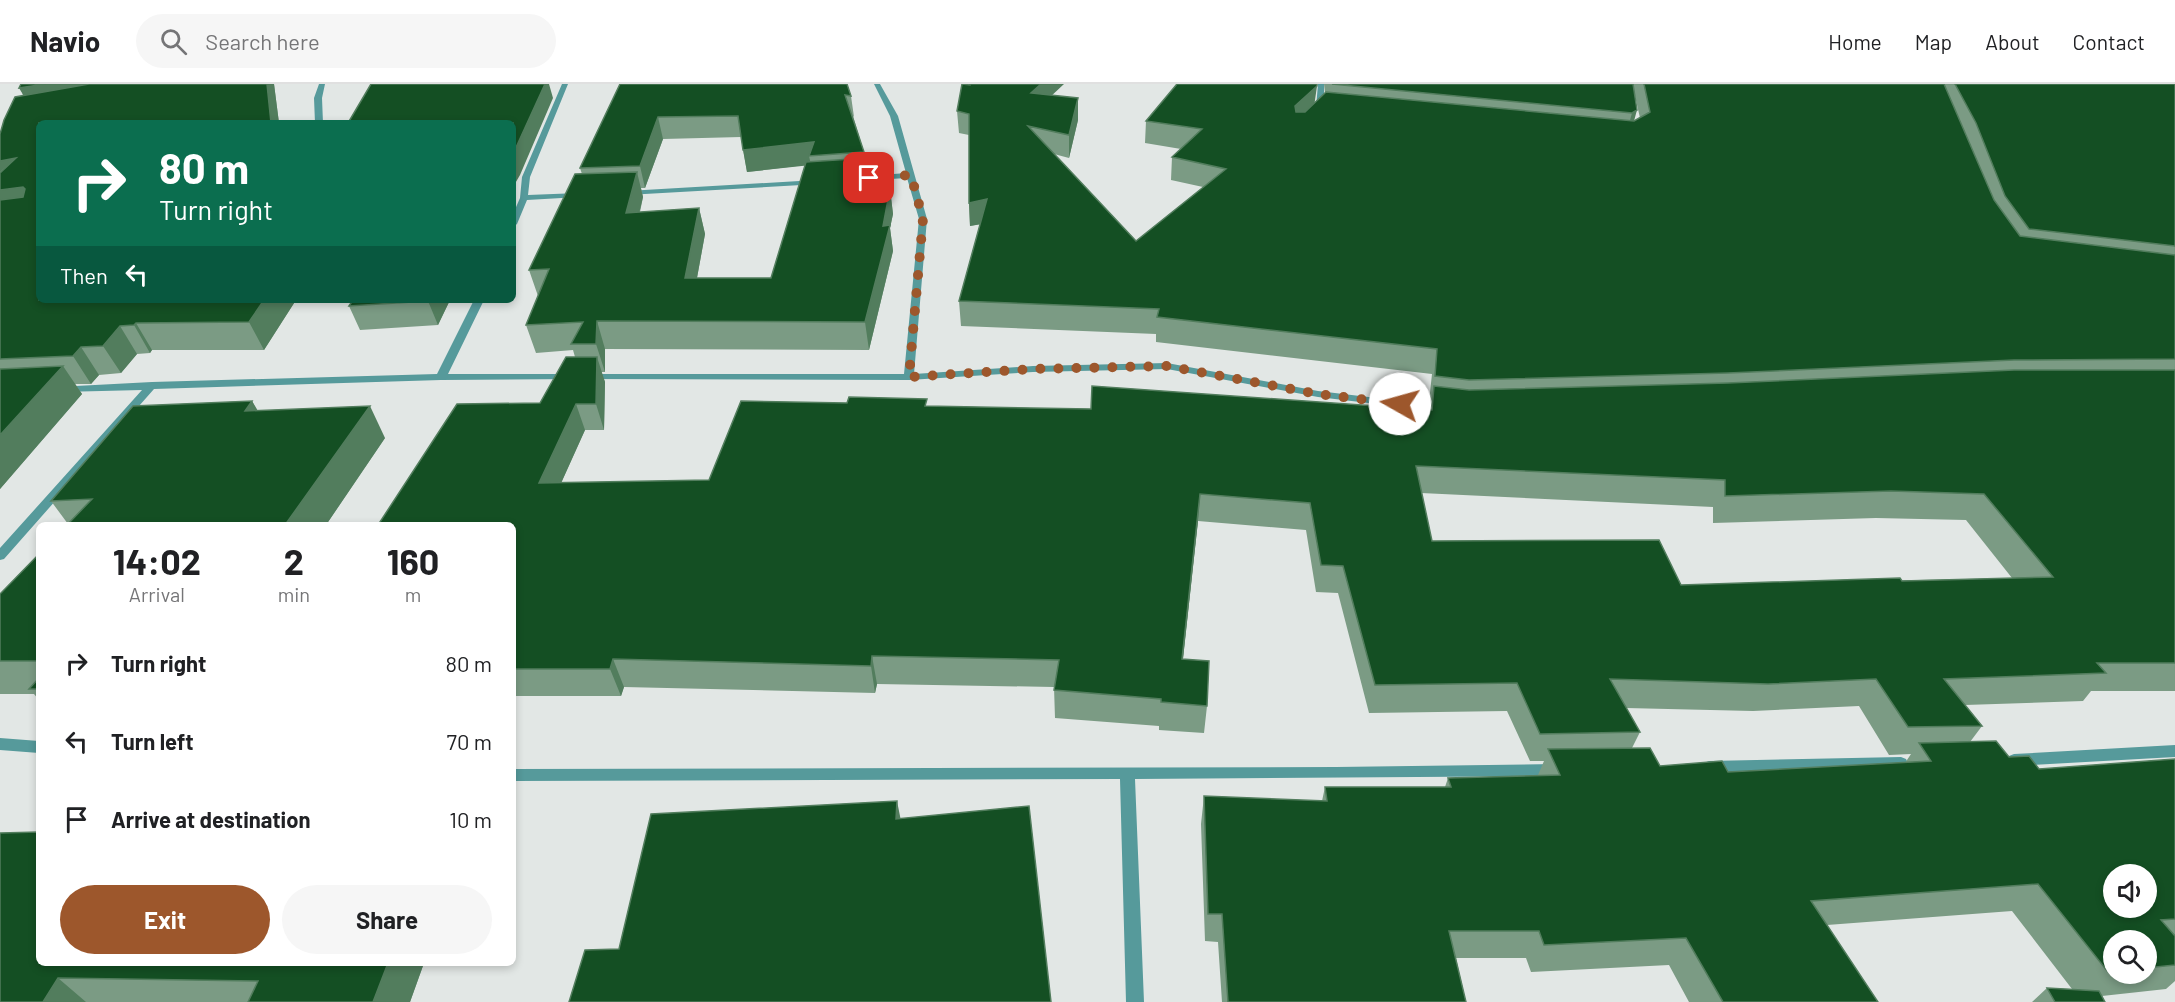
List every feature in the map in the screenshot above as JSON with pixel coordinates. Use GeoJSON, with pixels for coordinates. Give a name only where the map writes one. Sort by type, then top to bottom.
{"type":"FeatureCollection","features":[{"type":"Feature","properties":{"kind":"street"},"geometry":{"type":"LineString","coordinates":[[319,120],[318,98],[322,84]]}},
{"type":"Feature","properties":{"kind":"street"},"geometry":{"type":"LineString","coordinates":[[516,217],[524,198],[526,177],[565,84]]}},
{"type":"Feature","properties":{"kind":"street"},"geometry":{"type":"LineString","coordinates":[[877,84],[894,116],[923,219],[909,377]]}},
{"type":"Feature","properties":{"kind":"street"},"geometry":{"type":"LineString","coordinates":[[1313,116],[1320,109],[1321,84]]}},
{"type":"Feature","properties":{"kind":"street"},"geometry":{"type":"LineString","coordinates":[[1320,109],[1332,110]]}},
{"type":"Feature","properties":{"kind":"street"},"geometry":{"type":"LineString","coordinates":[[844,180],[911,175]]}},
{"type":"Feature","properties":{"kind":"street"},"geometry":{"type":"LineString","coordinates":[[516,178],[526,177]]}},
{"type":"Feature","properties":{"kind":"street"},"geometry":{"type":"LineString","coordinates":[[616,194],[822,182]]}},
{"type":"Feature","properties":{"kind":"street"},"geometry":{"type":"LineString","coordinates":[[524,198],[593,195]]}},
{"type":"Feature","properties":{"kind":"street"},"geometry":{"type":"LineString","coordinates":[[441,377],[478,303]]}},
{"type":"Feature","properties":{"kind":"street"},"geometry":{"type":"LineString","coordinates":[[47,390],[441,377],[909,377],[1033,369],[1167,366],[1318,394],[1451,410]]}},
{"type":"Feature","properties":{"kind":"street"},"geometry":{"type":"LineString","coordinates":[[0,556],[152,385]]}},
{"type":"Feature","properties":{"kind":"street"},"geometry":{"type":"LineString","coordinates":[[0,744],[36,747]]}},
{"type":"Feature","properties":{"kind":"street"},"geometry":{"type":"LineString","coordinates":[[1996,761],[2175,751]]}},
{"type":"Feature","properties":{"kind":"street"},"geometry":{"type":"LineString","coordinates":[[1694,768],[1915,763]]}},
{"type":"Feature","properties":{"kind":"street"},"geometry":{"type":"LineString","coordinates":[[516,775],[1336,773],[1576,770]]}},
{"type":"Feature","properties":{"kind":"street"},"geometry":{"type":"LineString","coordinates":[[1127,772],[1135,1002]]}},
{"type":"Feature","properties":{"kind":"building"},"geometry":{"type":"Polygon","coordinates":[[[21,84],[45,84],[19,88],[21,84]]]}},
{"type":"Feature","properties":{"kind":"building"},"geometry":{"type":"Polygon","coordinates":[[[89,84],[267,84],[271,120],[36,120],[36,303],[262,303],[249,322],[136,323],[120,326],[103,346],[81,347],[73,356],[0,359],[0,200],[23,197],[25,189],[23,187],[0,190],[0,173],[16,158],[0,161],[0,134],[15,97],[89,84]]]}},
{"type":"Feature","properties":{"kind":"building"},"geometry":{"type":"Polygon","coordinates":[[[371,84],[545,84],[516,147],[516,120],[350,120],[371,84]]]}},
{"type":"Feature","properties":{"kind":"building"},"geometry":{"type":"Polygon","coordinates":[[[620,84],[847,84],[851,96],[845,95],[864,152],[809,156],[814,142],[743,150],[738,116],[658,117],[640,166],[580,168],[620,84]]]}},
{"type":"Feature","properties":{"kind":"building"},"geometry":{"type":"Polygon","coordinates":[[[962,84],[1041,84],[1031,93],[1078,98],[1069,135],[1028,126],[1136,241],[1226,169],[1172,157],[1202,129],[1146,121],[1177,84],[1317,84],[1295,106],[1296,112],[1305,112],[1326,92],[1634,121],[1650,112],[1644,84],[1944,84],[1994,200],[2020,236],[2175,255],[2175,359],[2014,360],[1728,373],[1469,380],[1435,376],[1437,349],[1157,317],[1159,309],[959,301],[987,199],[969,203],[969,114],[957,111],[962,84]]]}},
{"type":"Feature","properties":{"kind":"building"},"geometry":{"type":"Polygon","coordinates":[[[1332,84],[1633,84],[1637,110],[1632,113],[1332,84]]]}},
{"type":"Feature","properties":{"kind":"building"},"geometry":{"type":"Polygon","coordinates":[[[1955,84],[2175,84],[2175,246],[2029,229],[2005,196],[1976,123],[1955,84]]]}},
{"type":"Feature","properties":{"kind":"building"},"geometry":{"type":"Polygon","coordinates":[[[867,158],[877,189],[890,189],[883,226],[890,225],[865,322],[597,321],[596,344],[571,344],[583,322],[526,325],[549,269],[529,270],[575,174],[637,172],[626,213],[699,208],[685,278],[771,278],[806,162],[867,158]]]}},
{"type":"Feature","properties":{"kind":"building"},"geometry":{"type":"Polygon","coordinates":[[[351,303],[396,303],[349,306],[351,303]]]}},
{"type":"Feature","properties":{"kind":"building"},"geometry":{"type":"Polygon","coordinates":[[[566,357],[597,357],[596,404],[576,404],[539,483],[709,480],[741,401],[847,403],[849,397],[927,399],[925,406],[1091,409],[1092,386],[1432,410],[1434,386],[1469,390],[1728,383],[2014,370],[2175,370],[2175,663],[2097,663],[2106,673],[1944,679],[1982,726],[1908,727],[1876,679],[1768,684],[1610,679],[1640,732],[1540,734],[1517,683],[1375,685],[1343,566],[1321,565],[1310,503],[1200,494],[1182,659],[1209,661],[1207,706],[1161,702],[1161,699],[1054,690],[1059,660],[872,656],[871,666],[613,659],[610,669],[516,669],[516,522],[380,522],[457,404],[540,403],[566,357]],[[1416,466],[1432,541],[1659,540],[1681,585],[1900,578],[1902,581],[2053,577],[1984,494],[1891,491],[1725,496],[1725,480],[1416,466]]]}},
{"type":"Feature","properties":{"kind":"building"},"geometry":{"type":"Polygon","coordinates":[[[63,366],[0,435],[0,369],[63,366]]]}},
{"type":"Feature","properties":{"kind":"building"},"geometry":{"type":"Polygon","coordinates":[[[252,401],[245,411],[370,406],[287,522],[70,522],[92,499],[51,501],[133,406],[252,401]]]}},
{"type":"Feature","properties":{"kind":"building"},"geometry":{"type":"Polygon","coordinates":[[[36,557],[36,661],[0,661],[0,594],[36,557]]]}},
{"type":"Feature","properties":{"kind":"building"},"geometry":{"type":"Polygon","coordinates":[[[36,681],[36,689],[29,689],[36,681]]]}},
{"type":"Feature","properties":{"kind":"building"},"geometry":{"type":"Polygon","coordinates":[[[1996,741],[2009,757],[2029,756],[2039,769],[2175,759],[2175,919],[2161,920],[2175,936],[2175,965],[2157,967],[2157,930],[2103,930],[2103,966],[2038,884],[1811,901],[1878,1002],[1723,1002],[1686,938],[1544,945],[1539,931],[1449,931],[1466,1002],[1228,1002],[1222,914],[1208,914],[1204,796],[1327,801],[1325,787],[1451,787],[1448,778],[1560,775],[1548,749],[1650,748],[1660,766],[1722,761],[1728,772],[1931,761],[1919,743],[1996,741]]]}},
{"type":"Feature","properties":{"kind":"building"},"geometry":{"type":"Polygon","coordinates":[[[897,801],[896,819],[1029,806],[1051,1002],[569,1002],[585,950],[619,949],[651,814],[897,801]]]}},
{"type":"Feature","properties":{"kind":"building"},"geometry":{"type":"Polygon","coordinates":[[[36,832],[36,966],[387,966],[373,1002],[248,1002],[258,981],[58,978],[43,1002],[0,1002],[0,833],[36,832]]]}},
{"type":"Feature","properties":{"kind":"building"},"geometry":{"type":"Polygon","coordinates":[[[2047,988],[2099,991],[2105,1002],[2055,1002],[2047,988]]]}},
{"type":"Feature","properties":{"kind":"route"},"geometry":{"type":"LineString","coordinates":[[869,178],[911,175],[923,219],[909,377],[1033,369],[1167,366],[1318,394],[1400,404]]}}]}
